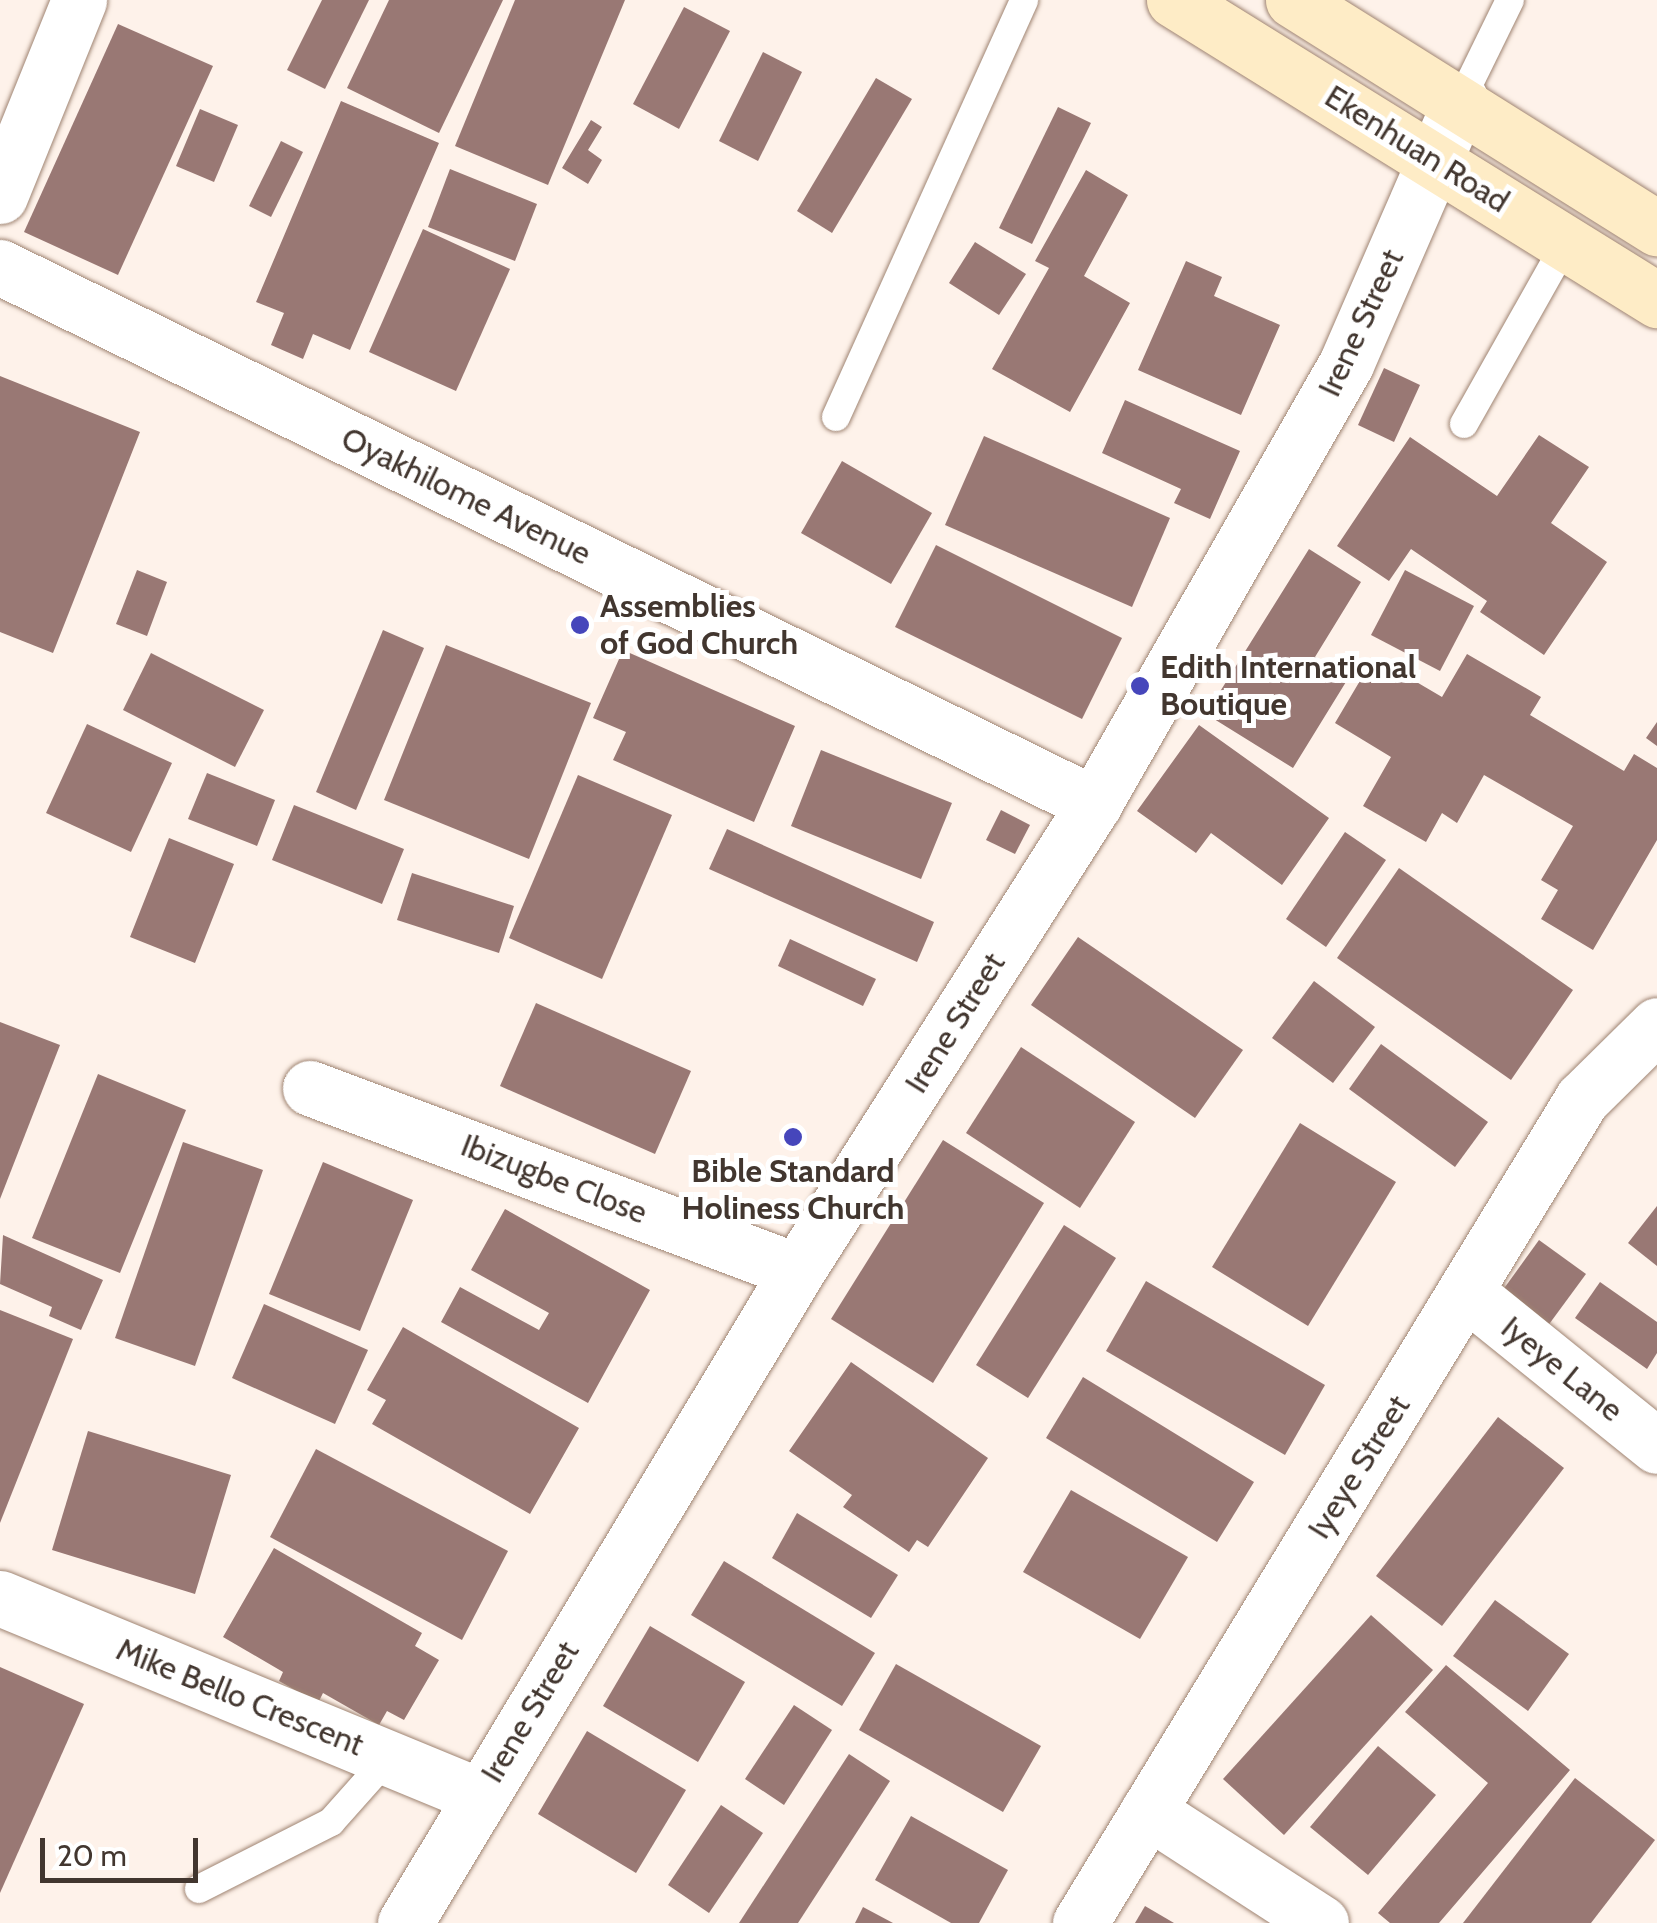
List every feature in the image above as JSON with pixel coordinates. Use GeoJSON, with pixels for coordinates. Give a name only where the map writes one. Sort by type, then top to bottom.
{"type":"FeatureCollection","features":[{"type":"Feature","properties":{"kind":"main road","name":"Ekenhuan Road"},"geometry":{"type":"LineString","coordinates":[[1191,4],[1300,77],[1657,300]]}},
{"type":"Feature","properties":{"kind":"main road","name":"Ekenhuan Road"},"geometry":{"type":"LineString","coordinates":[[1318,7],[1657,228]]}},
{"type":"Feature","properties":{"kind":"street"},"geometry":{"type":"LineString","coordinates":[[0,196],[78,0]]}},
{"type":"Feature","properties":{"kind":"street","name":"Irene Street"},"geometry":{"type":"LineString","coordinates":[[406,1923],[797,1271],[1094,804],[1346,364],[1461,100]]}},
{"type":"Feature","properties":{"kind":"street","name":"Oyakhilome Avenue"},"geometry":{"type":"LineString","coordinates":[[0,267],[1094,804]]}},
{"type":"Feature","properties":{"kind":"street","name":"Iyeye Street"},"geometry":{"type":"LineString","coordinates":[[1080,1923],[1582,1099],[1657,1025]]}},
{"type":"Feature","properties":{"kind":"street","name":"Ibizugbe Close"},"geometry":{"type":"LineString","coordinates":[[310,1088],[797,1271]]}},
{"type":"Feature","properties":{"kind":"street","name":"Iyeye Lane"},"geometry":{"type":"LineString","coordinates":[[1466,1292],[1657,1446]]}},
{"type":"Feature","properties":{"kind":"street","name":"Mike Bello Crescent"},"geometry":{"type":"LineString","coordinates":[[0,1598],[480,1796]]}},
{"type":"Feature","properties":{"kind":"street"},"geometry":{"type":"LineString","coordinates":[[1148,1811],[1322,1923]]}},
{"type":"Feature","properties":{"kind":"lane"},"geometry":{"type":"LineString","coordinates":[[836,417],[1024,0]]}},
{"type":"Feature","properties":{"kind":"lane"},"geometry":{"type":"LineString","coordinates":[[1461,100],[1510,0]]}},
{"type":"Feature","properties":{"kind":"lane"},"geometry":{"type":"LineString","coordinates":[[1300,77],[1318,7]]}},
{"type":"Feature","properties":{"kind":"lane"},"geometry":{"type":"LineString","coordinates":[[1464,424],[1567,242]]}},
{"type":"Feature","properties":{"kind":"lane"},"geometry":{"type":"LineString","coordinates":[[199,1889],[331,1822],[388,1758]]}},
{"type":"Feature","properties":{"kind":"building"},"geometry":{"type":"Polygon","coordinates":[[[322,0],[369,0],[325,89],[287,70],[322,0]]]}},
{"type":"Feature","properties":{"kind":"building"},"geometry":{"type":"Polygon","coordinates":[[[389,0],[503,0],[439,133],[347,88],[389,0]]]}},
{"type":"Feature","properties":{"kind":"building"},"geometry":{"type":"Polygon","coordinates":[[[515,0],[625,0],[548,185],[455,146],[515,0]]]}},
{"type":"Feature","properties":{"kind":"building"},"geometry":{"type":"Polygon","coordinates":[[[684,7],[730,31],[679,129],[633,104],[684,7]]]}},
{"type":"Feature","properties":{"kind":"building"},"geometry":{"type":"Polygon","coordinates":[[[118,24],[213,66],[118,275],[24,232],[118,24]]]}},
{"type":"Feature","properties":{"kind":"building"},"geometry":{"type":"Polygon","coordinates":[[[763,52],[802,72],[758,161],[719,141],[763,52]]]}},
{"type":"Feature","properties":{"kind":"building"},"geometry":{"type":"Polygon","coordinates":[[[876,78],[912,99],[832,233],[797,211],[876,78]]]}},
{"type":"Feature","properties":{"kind":"building"},"geometry":{"type":"Polygon","coordinates":[[[341,101],[439,143],[350,350],[313,334],[303,359],[271,345],[284,313],[256,302],[341,101]]]}},
{"type":"Feature","properties":{"kind":"building"},"geometry":{"type":"Polygon","coordinates":[[[1058,107],[1091,123],[1032,244],[999,228],[1058,107]]]}},
{"type":"Feature","properties":{"kind":"building"},"geometry":{"type":"Polygon","coordinates":[[[200,109],[238,125],[214,182],[176,166],[200,109]]]}},
{"type":"Feature","properties":{"kind":"building"},"geometry":{"type":"Polygon","coordinates":[[[591,120],[602,127],[588,150],[602,160],[588,184],[562,168],[591,120]]]}},
{"type":"Feature","properties":{"kind":"building"},"geometry":{"type":"Polygon","coordinates":[[[281,141],[303,152],[271,217],[249,206],[281,141]]]}},
{"type":"Feature","properties":{"kind":"building"},"geometry":{"type":"Polygon","coordinates":[[[450,169],[537,204],[515,261],[428,227],[450,169]]]}},
{"type":"Feature","properties":{"kind":"building"},"geometry":{"type":"Polygon","coordinates":[[[1086,170],[1128,195],[1084,276],[1130,303],[1070,412],[992,369],[1049,268],[1035,261],[1086,170]]]}},
{"type":"Feature","properties":{"kind":"building"},"geometry":{"type":"Polygon","coordinates":[[[423,229],[510,269],[456,391],[369,352],[423,229]]]}},
{"type":"Feature","properties":{"kind":"building"},"geometry":{"type":"Polygon","coordinates":[[[975,242],[1026,274],[999,315],[949,283],[975,242]]]}},
{"type":"Feature","properties":{"kind":"building"},"geometry":{"type":"Polygon","coordinates":[[[1186,261],[1222,277],[1214,296],[1280,325],[1241,415],[1138,370],[1186,261]]]}},
{"type":"Feature","properties":{"kind":"building"},"geometry":{"type":"Polygon","coordinates":[[[1384,368],[1420,385],[1394,442],[1358,425],[1384,368]]]}},
{"type":"Feature","properties":{"kind":"building"},"geometry":{"type":"Polygon","coordinates":[[[0,376],[140,432],[53,653],[0,632],[0,376]]]}},
{"type":"Feature","properties":{"kind":"building"},"geometry":{"type":"Polygon","coordinates":[[[1125,400],[1240,451],[1210,519],[1174,503],[1181,489],[1102,453],[1125,400]]]}},
{"type":"Feature","properties":{"kind":"building"},"geometry":{"type":"Polygon","coordinates":[[[1539,435],[1589,467],[1551,523],[1607,562],[1544,655],[1480,612],[1487,601],[1411,549],[1389,581],[1337,546],[1410,437],[1497,496],[1539,435]]]}},
{"type":"Feature","properties":{"kind":"building"},"geometry":{"type":"Polygon","coordinates":[[[984,436],[1170,518],[1132,607],[945,525],[984,436]]]}},
{"type":"Feature","properties":{"kind":"building"},"geometry":{"type":"Polygon","coordinates":[[[842,461],[932,513],[891,584],[801,533],[842,461]]]}},
{"type":"Feature","properties":{"kind":"building"},"geometry":{"type":"Polygon","coordinates":[[[936,545],[1122,638],[1082,719],[895,627],[936,545]]]}},
{"type":"Feature","properties":{"kind":"building"},"geometry":{"type":"Polygon","coordinates":[[[1309,549],[1361,582],[1315,657],[1349,677],[1293,768],[1206,714],[1309,549]]]}},
{"type":"Feature","properties":{"kind":"building"},"geometry":{"type":"Polygon","coordinates":[[[137,570],[167,582],[147,636],[116,624],[137,570]]]}},
{"type":"Feature","properties":{"kind":"building"},"geometry":{"type":"Polygon","coordinates":[[[1405,570],[1474,606],[1440,671],[1371,635],[1405,570]]]}},
{"type":"Feature","properties":{"kind":"building"},"geometry":{"type":"Polygon","coordinates":[[[383,630],[424,648],[356,810],[316,792],[383,630]]]}},
{"type":"Feature","properties":{"kind":"building"},"geometry":{"type":"Polygon","coordinates":[[[446,645],[591,703],[529,859],[384,800],[446,645]]]}},
{"type":"Feature","properties":{"kind":"building"},"geometry":{"type":"Polygon","coordinates":[[[623,650],[795,726],[754,822],[613,760],[626,732],[593,718],[623,650]]]}},
{"type":"Feature","properties":{"kind":"building"},"geometry":{"type":"Polygon","coordinates":[[[151,653],[264,710],[235,767],[123,710],[151,653]]]}},
{"type":"Feature","properties":{"kind":"building"},"geometry":{"type":"Polygon","coordinates":[[[1467,654],[1541,697],[1530,715],[1624,771],[1634,754],[1657,768],[1657,840],[1593,950],[1541,919],[1558,890],[1541,880],[1573,826],[1484,775],[1457,823],[1442,813],[1426,842],[1363,806],[1391,757],[1335,723],[1374,657],[1442,697],[1467,654]]]}},
{"type":"Feature","properties":{"kind":"building"},"geometry":{"type":"Polygon","coordinates":[[[1657,722],[1657,746],[1646,738],[1657,722]]]}},
{"type":"Feature","properties":{"kind":"building"},"geometry":{"type":"Polygon","coordinates":[[[87,724],[172,763],[131,852],[46,813],[87,724]]]}},
{"type":"Feature","properties":{"kind":"building"},"geometry":{"type":"Polygon","coordinates":[[[1199,725],[1329,818],[1282,885],[1211,833],[1196,853],[1137,811],[1199,725]]]}},
{"type":"Feature","properties":{"kind":"building"},"geometry":{"type":"Polygon","coordinates":[[[821,750],[952,803],[921,879],[791,826],[821,750]]]}},
{"type":"Feature","properties":{"kind":"building"},"geometry":{"type":"Polygon","coordinates":[[[207,773],[275,800],[257,846],[188,819],[207,773]]]}},
{"type":"Feature","properties":{"kind":"building"},"geometry":{"type":"Polygon","coordinates":[[[578,775],[672,815],[602,979],[509,938],[578,775]]]}},
{"type":"Feature","properties":{"kind":"building"},"geometry":{"type":"Polygon","coordinates":[[[294,805],[404,849],[382,904],[272,860],[294,805]]]}},
{"type":"Feature","properties":{"kind":"building"},"geometry":{"type":"Polygon","coordinates":[[[1001,810],[1030,825],[1015,854],[986,840],[1001,810]]]}},
{"type":"Feature","properties":{"kind":"building"},"geometry":{"type":"Polygon","coordinates":[[[727,829],[934,922],[917,962],[709,869],[727,829]]]}},
{"type":"Feature","properties":{"kind":"building"},"geometry":{"type":"Polygon","coordinates":[[[1345,832],[1386,860],[1326,947],[1286,919],[1345,832]]]}},
{"type":"Feature","properties":{"kind":"building"},"geometry":{"type":"Polygon","coordinates":[[[169,838],[234,864],[195,963],[130,937],[169,838]]]}},
{"type":"Feature","properties":{"kind":"building"},"geometry":{"type":"Polygon","coordinates":[[[1399,868],[1573,990],[1511,1080],[1337,958],[1399,868]]]}},
{"type":"Feature","properties":{"kind":"building"},"geometry":{"type":"Polygon","coordinates":[[[412,873],[514,906],[499,953],[397,920],[412,873]]]}},
{"type":"Feature","properties":{"kind":"building"},"geometry":{"type":"Polygon","coordinates":[[[1078,937],[1243,1050],[1195,1118],[1031,1005],[1078,937]]]}},
{"type":"Feature","properties":{"kind":"building"},"geometry":{"type":"Polygon","coordinates":[[[790,939],[876,979],[863,1006],[778,966],[790,939]]]}},
{"type":"Feature","properties":{"kind":"building"},"geometry":{"type":"Polygon","coordinates":[[[1314,981],[1375,1027],[1333,1083],[1272,1038],[1314,981]]]}},
{"type":"Feature","properties":{"kind":"building"},"geometry":{"type":"Polygon","coordinates":[[[536,1003],[691,1071],[655,1154],[500,1086],[536,1003]]]}},
{"type":"Feature","properties":{"kind":"building"},"geometry":{"type":"Polygon","coordinates":[[[0,1022],[60,1045],[0,1199],[0,1022]]]}},
{"type":"Feature","properties":{"kind":"building"},"geometry":{"type":"Polygon","coordinates":[[[1381,1044],[1488,1122],[1455,1167],[1349,1089],[1381,1044]]]}},
{"type":"Feature","properties":{"kind":"building"},"geometry":{"type":"Polygon","coordinates":[[[1021,1047],[1135,1122],[1080,1208],[966,1133],[1021,1047]]]}},
{"type":"Feature","properties":{"kind":"building"},"geometry":{"type":"Polygon","coordinates":[[[98,1074],[186,1110],[120,1273],[32,1238],[98,1074]]]}},
{"type":"Feature","properties":{"kind":"building"},"geometry":{"type":"Polygon","coordinates":[[[1300,1123],[1396,1182],[1308,1326],[1212,1267],[1300,1123]]]}},
{"type":"Feature","properties":{"kind":"building"},"geometry":{"type":"Polygon","coordinates":[[[943,1140],[1044,1203],[933,1383],[831,1319],[943,1140]]]}},
{"type":"Feature","properties":{"kind":"building"},"geometry":{"type":"Polygon","coordinates":[[[183,1142],[263,1170],[195,1366],[115,1338],[183,1142]]]}},
{"type":"Feature","properties":{"kind":"building"},"geometry":{"type":"Polygon","coordinates":[[[323,1162],[413,1200],[360,1331],[269,1294],[323,1162]]]}},
{"type":"Feature","properties":{"kind":"building"},"geometry":{"type":"Polygon","coordinates":[[[1657,1206],[1657,1266],[1628,1243],[1657,1206]]]}},
{"type":"Feature","properties":{"kind":"building"},"geometry":{"type":"Polygon","coordinates":[[[505,1209],[650,1290],[588,1403],[441,1322],[460,1287],[539,1330],[549,1313],[471,1270],[505,1209]]]}},
{"type":"Feature","properties":{"kind":"building"},"geometry":{"type":"Polygon","coordinates":[[[1064,1225],[1116,1258],[1028,1398],[976,1365],[1064,1225]]]}},
{"type":"Feature","properties":{"kind":"building"},"geometry":{"type":"Polygon","coordinates":[[[3,1235],[103,1280],[81,1330],[49,1316],[52,1307],[0,1284],[3,1235]]]}},
{"type":"Feature","properties":{"kind":"building"},"geometry":{"type":"Polygon","coordinates":[[[1539,1240],[1586,1274],[1547,1327],[1500,1294],[1539,1240]]]}},
{"type":"Feature","properties":{"kind":"building"},"geometry":{"type":"Polygon","coordinates":[[[1146,1281],[1325,1385],[1285,1455],[1106,1351],[1146,1281]]]}},
{"type":"Feature","properties":{"kind":"building"},"geometry":{"type":"Polygon","coordinates":[[[1600,1282],[1657,1322],[1657,1353],[1647,1369],[1575,1318],[1600,1282]]]}},
{"type":"Feature","properties":{"kind":"building"},"geometry":{"type":"Polygon","coordinates":[[[264,1304],[368,1350],[335,1424],[232,1378],[264,1304]]]}},
{"type":"Feature","properties":{"kind":"building"},"geometry":{"type":"Polygon","coordinates":[[[0,1310],[73,1339],[0,1523],[0,1310]]]}},
{"type":"Feature","properties":{"kind":"building"},"geometry":{"type":"Polygon","coordinates":[[[403,1327],[579,1428],[530,1514],[372,1424],[386,1400],[367,1390],[403,1327]]]}},
{"type":"Feature","properties":{"kind":"building"},"geometry":{"type":"Polygon","coordinates":[[[851,1362],[988,1458],[928,1547],[917,1540],[909,1552],[843,1507],[852,1495],[789,1451],[851,1362]]]}},
{"type":"Feature","properties":{"kind":"building"},"geometry":{"type":"Polygon","coordinates":[[[1083,1377],[1254,1482],[1217,1542],[1046,1438],[1083,1377]]]}},
{"type":"Feature","properties":{"kind":"building"},"geometry":{"type":"Polygon","coordinates":[[[1498,1417],[1564,1468],[1442,1626],[1376,1576],[1498,1417]]]}},
{"type":"Feature","properties":{"kind":"building"},"geometry":{"type":"Polygon","coordinates":[[[88,1431],[231,1475],[195,1594],[52,1550],[88,1431]]]}},
{"type":"Feature","properties":{"kind":"building"},"geometry":{"type":"Polygon","coordinates":[[[316,1449],[508,1551],[462,1640],[270,1537],[316,1449]]]}},
{"type":"Feature","properties":{"kind":"building"},"geometry":{"type":"Polygon","coordinates":[[[1071,1490],[1188,1557],[1140,1639],[1023,1572],[1071,1490]]]}},
{"type":"Feature","properties":{"kind":"building"},"geometry":{"type":"Polygon","coordinates":[[[797,1513],[898,1575],[871,1618],[772,1558],[797,1513]]]}},
{"type":"Feature","properties":{"kind":"building"},"geometry":{"type":"Polygon","coordinates":[[[274,1548],[422,1633],[415,1646],[439,1660],[404,1720],[387,1711],[379,1725],[323,1693],[318,1703],[279,1681],[283,1672],[223,1637],[274,1548]]]}},
{"type":"Feature","properties":{"kind":"building"},"geometry":{"type":"Polygon","coordinates":[[[724,1561],[875,1653],[842,1706],[691,1615],[724,1561]]]}},
{"type":"Feature","properties":{"kind":"building"},"geometry":{"type":"Polygon","coordinates":[[[1495,1600],[1569,1654],[1528,1711],[1453,1656],[1495,1600]]]}},
{"type":"Feature","properties":{"kind":"building"},"geometry":{"type":"Polygon","coordinates":[[[1371,1615],[1433,1670],[1284,1835],[1223,1779],[1371,1615]]]}},
{"type":"Feature","properties":{"kind":"building"},"geometry":{"type":"Polygon","coordinates":[[[650,1626],[745,1682],[698,1762],[603,1706],[650,1626]]]}},
{"type":"Feature","properties":{"kind":"building"},"geometry":{"type":"Polygon","coordinates":[[[896,1664],[1041,1746],[1003,1812],[859,1730],[896,1664]]]}},
{"type":"Feature","properties":{"kind":"building"},"geometry":{"type":"Polygon","coordinates":[[[1446,1665],[1570,1770],[1439,1923],[1390,1923],[1378,1913],[1488,1783],[1405,1712],[1446,1665]]]}},
{"type":"Feature","properties":{"kind":"building"},"geometry":{"type":"Polygon","coordinates":[[[0,1667],[84,1704],[0,1893],[0,1667]]]}},
{"type":"Feature","properties":{"kind":"building"},"geometry":{"type":"Polygon","coordinates":[[[794,1705],[832,1730],[784,1805],[745,1779],[794,1705]]]}},
{"type":"Feature","properties":{"kind":"building"},"geometry":{"type":"Polygon","coordinates":[[[587,1731],[686,1790],[636,1873],[538,1814],[587,1731]]]}},
{"type":"Feature","properties":{"kind":"building"},"geometry":{"type":"Polygon","coordinates":[[[1378,1746],[1436,1795],[1368,1875],[1310,1827],[1378,1746]]]}},
{"type":"Feature","properties":{"kind":"building"},"geometry":{"type":"Polygon","coordinates":[[[849,1754],[890,1781],[798,1923],[739,1923],[849,1754]]]}},
{"type":"Feature","properties":{"kind":"building"},"geometry":{"type":"Polygon","coordinates":[[[1575,1778],[1655,1840],[1591,1923],[1463,1923],[1575,1778]]]}},
{"type":"Feature","properties":{"kind":"building"},"geometry":{"type":"Polygon","coordinates":[[[721,1805],[763,1833],[709,1913],[668,1885],[721,1805]]]}},
{"type":"Feature","properties":{"kind":"building"},"geometry":{"type":"Polygon","coordinates":[[[911,1816],[1008,1870],[979,1923],[951,1923],[875,1880],[911,1816]]]}},
{"type":"Feature","properties":{"kind":"building"},"geometry":{"type":"Polygon","coordinates":[[[1145,1906],[1174,1923],[1135,1923],[1145,1906]]]}},
{"type":"Feature","properties":{"kind":"building"},"geometry":{"type":"Polygon","coordinates":[[[863,1907],[893,1923],[855,1923],[863,1907]]]}},
{"type":"Feature","properties":{"kind":"place","name":"Assemblies of God Church"},"geometry":{"type":"Point","coordinates":[580,625]}},
{"type":"Feature","properties":{"kind":"place","name":"Edith International Boutique"},"geometry":{"type":"Point","coordinates":[1140,686]}},
{"type":"Feature","properties":{"kind":"place","name":"Bible Standard Holiness Church"},"geometry":{"type":"Point","coordinates":[793,1137]}}]}
